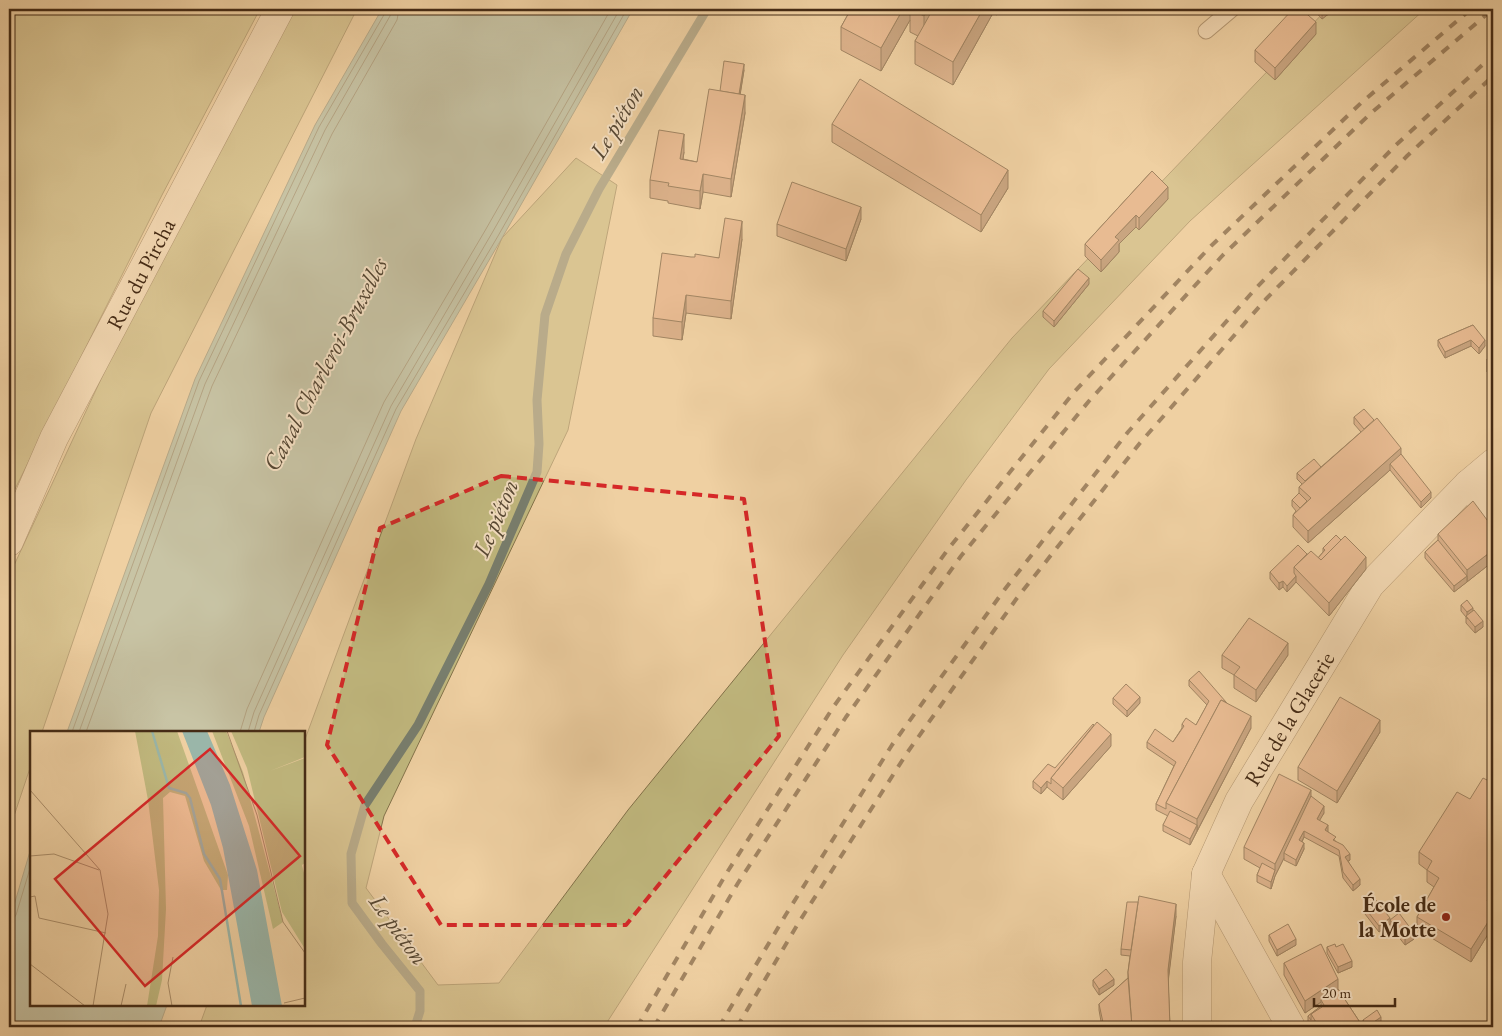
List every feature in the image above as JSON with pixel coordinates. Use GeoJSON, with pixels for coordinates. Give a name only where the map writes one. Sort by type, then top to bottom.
{"type":"FeatureCollection","features":[{"type":"Feature","properties":{"kind":"street","name":"Rue du Pircha"},"geometry":{"type":"LineString","coordinates":[[9,542],[54,438],[280,9]]}},
{"type":"Feature","properties":{"kind":"street","name":"Rue de la Glacerie"},"geometry":{"type":"LineString","coordinates":[[1197,1027],[1197,962],[1206,874],[1239,801],[1370,584],[1468,484],[1493,463]]}},
{"type":"Feature","properties":{"kind":"street"},"geometry":{"type":"LineString","coordinates":[[1468,484],[1493,516]]}},
{"type":"Feature","properties":{"kind":"street"},"geometry":{"type":"LineString","coordinates":[[1206,874],[1291,1027]]}},
{"type":"Feature","properties":{"kind":"lane"},"geometry":{"type":"LineString","coordinates":[[1206,31],[1232,9]]}},
{"type":"Feature","properties":{"kind":"highlighted area"},"geometry":{"type":"Polygon","coordinates":[[[501,476],[744,499],[779,736],[626,925],[441,925],[327,745],[380,528],[501,476]]]}},
{"type":"Feature","properties":{"kind":"shaded area"},"geometry":{"type":"Polygon","coordinates":[[[9,9],[260,9],[162,195],[9,501],[9,9]]]}},
{"type":"Feature","properties":{"kind":"shaded area"},"geometry":{"type":"Polygon","coordinates":[[[274,9],[357,9],[151,413],[42,731],[30,731],[30,768],[9,831],[9,576],[274,9]]]}},
{"type":"Feature","properties":{"kind":"shaded area"},"geometry":{"type":"Polygon","coordinates":[[[1327,9],[1425,9],[1190,221],[1049,369],[966,480],[843,655],[604,1027],[199,1027],[207,1006],[305,1006],[305,739],[416,439],[502,238],[576,158],[617,185],[568,430],[384,816],[366,888],[438,985],[499,983],[628,810],[1012,338],[1327,9]]]}},
{"type":"Feature","properties":{"kind":"water","name":"Canal Charleroi-Bruxelles"},"geometry":{"type":"Polygon","coordinates":[[[382,9],[633,9],[401,411],[259,731],[67,731],[195,379],[315,125],[382,9]]]}},
{"type":"Feature","properties":{"kind":"water"},"geometry":{"type":"Polygon","coordinates":[[[30,851],[30,1006],[167,1006],[159,1027],[9,1027],[9,922],[30,851]]]}},
{"type":"Feature","properties":{"kind":"building"},"geometry":{"type":"Polygon","coordinates":[[[851,9],[903,9],[881,48],[841,27],[851,9]]]}},
{"type":"Feature","properties":{"kind":"building"},"geometry":{"type":"Polygon","coordinates":[[[910,9],[928,9],[924,16],[910,9]]]}},
{"type":"Feature","properties":{"kind":"building"},"geometry":{"type":"Polygon","coordinates":[[[933,9],[983,9],[953,62],[915,41],[933,9]]]}},
{"type":"Feature","properties":{"kind":"building"},"geometry":{"type":"Polygon","coordinates":[[[1293,9],[1301,9],[1316,22],[1275,68],[1255,50],[1293,9]]]}},
{"type":"Feature","properties":{"kind":"building"},"geometry":{"type":"Polygon","coordinates":[[[724,61],[744,64],[739,94],[720,91],[724,61]]]}},
{"type":"Feature","properties":{"kind":"building"},"geometry":{"type":"Polygon","coordinates":[[[860,79],[1008,170],[981,215],[832,124],[860,79]]]}},
{"type":"Feature","properties":{"kind":"building"},"geometry":{"type":"Polygon","coordinates":[[[709,89],[745,95],[731,179],[703,174],[700,191],[668,186],[669,183],[650,180],[659,130],[684,134],[680,159],[697,162],[709,89]]]}},
{"type":"Feature","properties":{"kind":"building"},"geometry":{"type":"Polygon","coordinates":[[[1152,171],[1168,187],[1139,218],[1136,215],[1115,237],[1119,240],[1101,260],[1085,244],[1152,171]]]}},
{"type":"Feature","properties":{"kind":"building"},"geometry":{"type":"Polygon","coordinates":[[[792,182],[861,207],[846,249],[777,224],[792,182]]]}},
{"type":"Feature","properties":{"kind":"building"},"geometry":{"type":"Polygon","coordinates":[[[725,218],[742,221],[731,301],[686,295],[682,322],[653,318],[662,253],[691,257],[695,257],[695,254],[719,258],[725,218]]]}},
{"type":"Feature","properties":{"kind":"building"},"geometry":{"type":"Polygon","coordinates":[[[1078,269],[1089,278],[1054,321],[1043,311],[1078,269]]]}},
{"type":"Feature","properties":{"kind":"building"},"geometry":{"type":"Polygon","coordinates":[[[1473,325],[1485,340],[1479,348],[1471,340],[1445,352],[1438,340],[1473,325]]]}},
{"type":"Feature","properties":{"kind":"building"},"geometry":{"type":"Polygon","coordinates":[[[1493,354],[1493,366],[1487,359],[1493,354]]]}},
{"type":"Feature","properties":{"kind":"building"},"geometry":{"type":"Polygon","coordinates":[[[1364,409],[1374,420],[1364,429],[1354,417],[1364,409]]]}},
{"type":"Feature","properties":{"kind":"building"},"geometry":{"type":"Polygon","coordinates":[[[1377,418],[1401,448],[1308,531],[1293,515],[1311,498],[1299,487],[1377,418]]]}},
{"type":"Feature","properties":{"kind":"building"},"geometry":{"type":"Polygon","coordinates":[[[1401,454],[1431,492],[1421,502],[1390,464],[1401,454]]]}},
{"type":"Feature","properties":{"kind":"building"},"geometry":{"type":"Polygon","coordinates":[[[1314,459],[1321,467],[1305,481],[1297,473],[1314,459]]]}},
{"type":"Feature","properties":{"kind":"building"},"geometry":{"type":"Polygon","coordinates":[[[1299,493],[1307,501],[1300,508],[1292,500],[1299,493]]]}},
{"type":"Feature","properties":{"kind":"building"},"geometry":{"type":"Polygon","coordinates":[[[1473,501],[1493,528],[1493,550],[1467,570],[1438,534],[1473,501]]]}},
{"type":"Feature","properties":{"kind":"building"},"geometry":{"type":"Polygon","coordinates":[[[1336,535],[1341,540],[1321,560],[1318,558],[1325,550],[1323,548],[1336,535]]]}},
{"type":"Feature","properties":{"kind":"building"},"geometry":{"type":"Polygon","coordinates":[[[1345,536],[1366,557],[1329,603],[1294,567],[1311,551],[1321,560],[1345,536]]]}},
{"type":"Feature","properties":{"kind":"building"},"geometry":{"type":"Polygon","coordinates":[[[1438,540],[1467,576],[1454,586],[1425,552],[1438,540]]]}},
{"type":"Feature","properties":{"kind":"building"},"geometry":{"type":"Polygon","coordinates":[[[1298,545],[1307,554],[1294,567],[1296,576],[1287,586],[1283,581],[1279,583],[1270,572],[1298,545]]]}},
{"type":"Feature","properties":{"kind":"building"},"geometry":{"type":"Polygon","coordinates":[[[1467,600],[1473,608],[1467,612],[1461,605],[1467,600]]]}},
{"type":"Feature","properties":{"kind":"building"},"geometry":{"type":"Polygon","coordinates":[[[1474,610],[1483,621],[1475,627],[1466,616],[1474,610]]]}},
{"type":"Feature","properties":{"kind":"building"},"geometry":{"type":"Polygon","coordinates":[[[1249,618],[1288,643],[1256,690],[1234,675],[1240,667],[1222,655],[1249,618]]]}},
{"type":"Feature","properties":{"kind":"building"},"geometry":{"type":"Polygon","coordinates":[[[1199,671],[1226,702],[1221,700],[1166,803],[1166,809],[1156,804],[1176,762],[1147,742],[1155,729],[1173,742],[1184,726],[1182,724],[1186,718],[1196,725],[1209,701],[1189,680],[1199,671]]]}},
{"type":"Feature","properties":{"kind":"building"},"geometry":{"type":"Polygon","coordinates":[[[1126,684],[1140,697],[1127,711],[1113,698],[1126,684]]]}},
{"type":"Feature","properties":{"kind":"building"},"geometry":{"type":"Polygon","coordinates":[[[1340,697],[1380,720],[1337,791],[1298,767],[1340,697]]]}},
{"type":"Feature","properties":{"kind":"building"},"geometry":{"type":"Polygon","coordinates":[[[1221,700],[1251,716],[1197,819],[1166,803],[1221,700]]]}},
{"type":"Feature","properties":{"kind":"building"},"geometry":{"type":"Polygon","coordinates":[[[1097,722],[1111,734],[1063,788],[1051,778],[1097,722]]]}},
{"type":"Feature","properties":{"kind":"building"},"geometry":{"type":"Polygon","coordinates":[[[1093,724],[1051,778],[1051,784],[1047,781],[1041,788],[1033,781],[1048,764],[1055,768],[1093,724]]]}},
{"type":"Feature","properties":{"kind":"building"},"geometry":{"type":"Polygon","coordinates":[[[1279,774],[1311,790],[1275,864],[1244,847],[1279,774]]]}},
{"type":"Feature","properties":{"kind":"building"},"geometry":{"type":"Polygon","coordinates":[[[1483,778],[1493,783],[1493,868],[1491,871],[1493,872],[1493,890],[1487,901],[1493,905],[1493,914],[1471,949],[1417,917],[1439,878],[1427,870],[1432,861],[1419,852],[1457,792],[1470,799],[1483,778]]]}},
{"type":"Feature","properties":{"kind":"building"},"geometry":{"type":"Polygon","coordinates":[[[1311,796],[1324,806],[1317,819],[1328,825],[1325,830],[1336,837],[1333,840],[1343,845],[1350,854],[1345,857],[1360,879],[1353,885],[1343,872],[1339,850],[1304,831],[1299,840],[1304,843],[1296,860],[1284,853],[1311,796]]]}},
{"type":"Feature","properties":{"kind":"building"},"geometry":{"type":"Polygon","coordinates":[[[1170,811],[1197,825],[1190,839],[1163,825],[1170,811]]]}},
{"type":"Feature","properties":{"kind":"building"},"geometry":{"type":"Polygon","coordinates":[[[1262,863],[1275,870],[1271,882],[1257,875],[1262,863]]]}},
{"type":"Feature","properties":{"kind":"building"},"geometry":{"type":"Polygon","coordinates":[[[1139,896],[1176,904],[1168,970],[1170,1027],[1132,1027],[1128,972],[1139,896]]]}},
{"type":"Feature","properties":{"kind":"building"},"geometry":{"type":"Polygon","coordinates":[[[1375,899],[1390,918],[1379,926],[1365,908],[1375,899]]]}},
{"type":"Feature","properties":{"kind":"building"},"geometry":{"type":"Polygon","coordinates":[[[1127,902],[1138,902],[1131,950],[1121,949],[1127,902]]]}},
{"type":"Feature","properties":{"kind":"building"},"geometry":{"type":"Polygon","coordinates":[[[1399,913],[1414,933],[1405,939],[1390,920],[1399,913]]]}},
{"type":"Feature","properties":{"kind":"building"},"geometry":{"type":"Polygon","coordinates":[[[1288,924],[1296,939],[1277,950],[1269,935],[1288,924]]]}},
{"type":"Feature","properties":{"kind":"building"},"geometry":{"type":"Polygon","coordinates":[[[1321,944],[1338,979],[1305,1001],[1284,963],[1321,944]]]}},
{"type":"Feature","properties":{"kind":"building"},"geometry":{"type":"Polygon","coordinates":[[[1335,944],[1336,947],[1343,944],[1352,961],[1338,967],[1327,947],[1335,944]]]}},
{"type":"Feature","properties":{"kind":"building"},"geometry":{"type":"Polygon","coordinates":[[[1106,969],[1114,979],[1099,989],[1093,980],[1106,969]]]}},
{"type":"Feature","properties":{"kind":"building"},"geometry":{"type":"Polygon","coordinates":[[[1128,978],[1132,1027],[1104,1027],[1099,1004],[1128,978]]]}},
{"type":"Feature","properties":{"kind":"building"},"geometry":{"type":"Polygon","coordinates":[[[1338,989],[1363,1027],[1319,1027],[1311,1014],[1324,1005],[1321,1000],[1338,989]]]}},
{"type":"Feature","properties":{"kind":"building"},"geometry":{"type":"Polygon","coordinates":[[[1321,1006],[1311,1014],[1311,1020],[1308,1016],[1321,1006]]]}},
{"type":"Feature","properties":{"kind":"building"},"geometry":{"type":"Polygon","coordinates":[[[1377,1010],[1381,1017],[1368,1026],[1363,1020],[1377,1010]]]}},
{"type":"Feature","properties":{"kind":"waterway","name":"Le piéton"},"geometry":{"type":"LineString","coordinates":[[415,1027],[420,1011],[420,991],[352,903],[351,854],[365,805],[418,725],[489,584],[537,472],[539,444],[537,400],[545,315],[566,254],[599,189],[707,9]]}},
{"type":"Feature","properties":{"kind":"railway"},"geometry":{"type":"LineString","coordinates":[[637,1027],[726,874],[834,706],[949,548],[1075,391],[1211,246],[1361,103],[1471,9]]}},
{"type":"Feature","properties":{"kind":"railway"},"geometry":{"type":"LineString","coordinates":[[654,1027],[738,883],[846,717],[961,556],[1089,401],[1223,255],[1370,114],[1493,9]]}},
{"type":"Feature","properties":{"kind":"railway"},"geometry":{"type":"LineString","coordinates":[[719,1027],[785,916],[892,745],[1005,589],[1128,432],[1257,287],[1396,145],[1493,55]]}},
{"type":"Feature","properties":{"kind":"railway"},"geometry":{"type":"LineString","coordinates":[[737,1027],[799,922],[907,753],[1017,598],[1140,443],[1266,299],[1407,156],[1493,76]]}},
{"type":"Feature","properties":{"kind":"place","name":"École de la Motte"},"geometry":{"type":"Point","coordinates":[1446,917]}}]}
